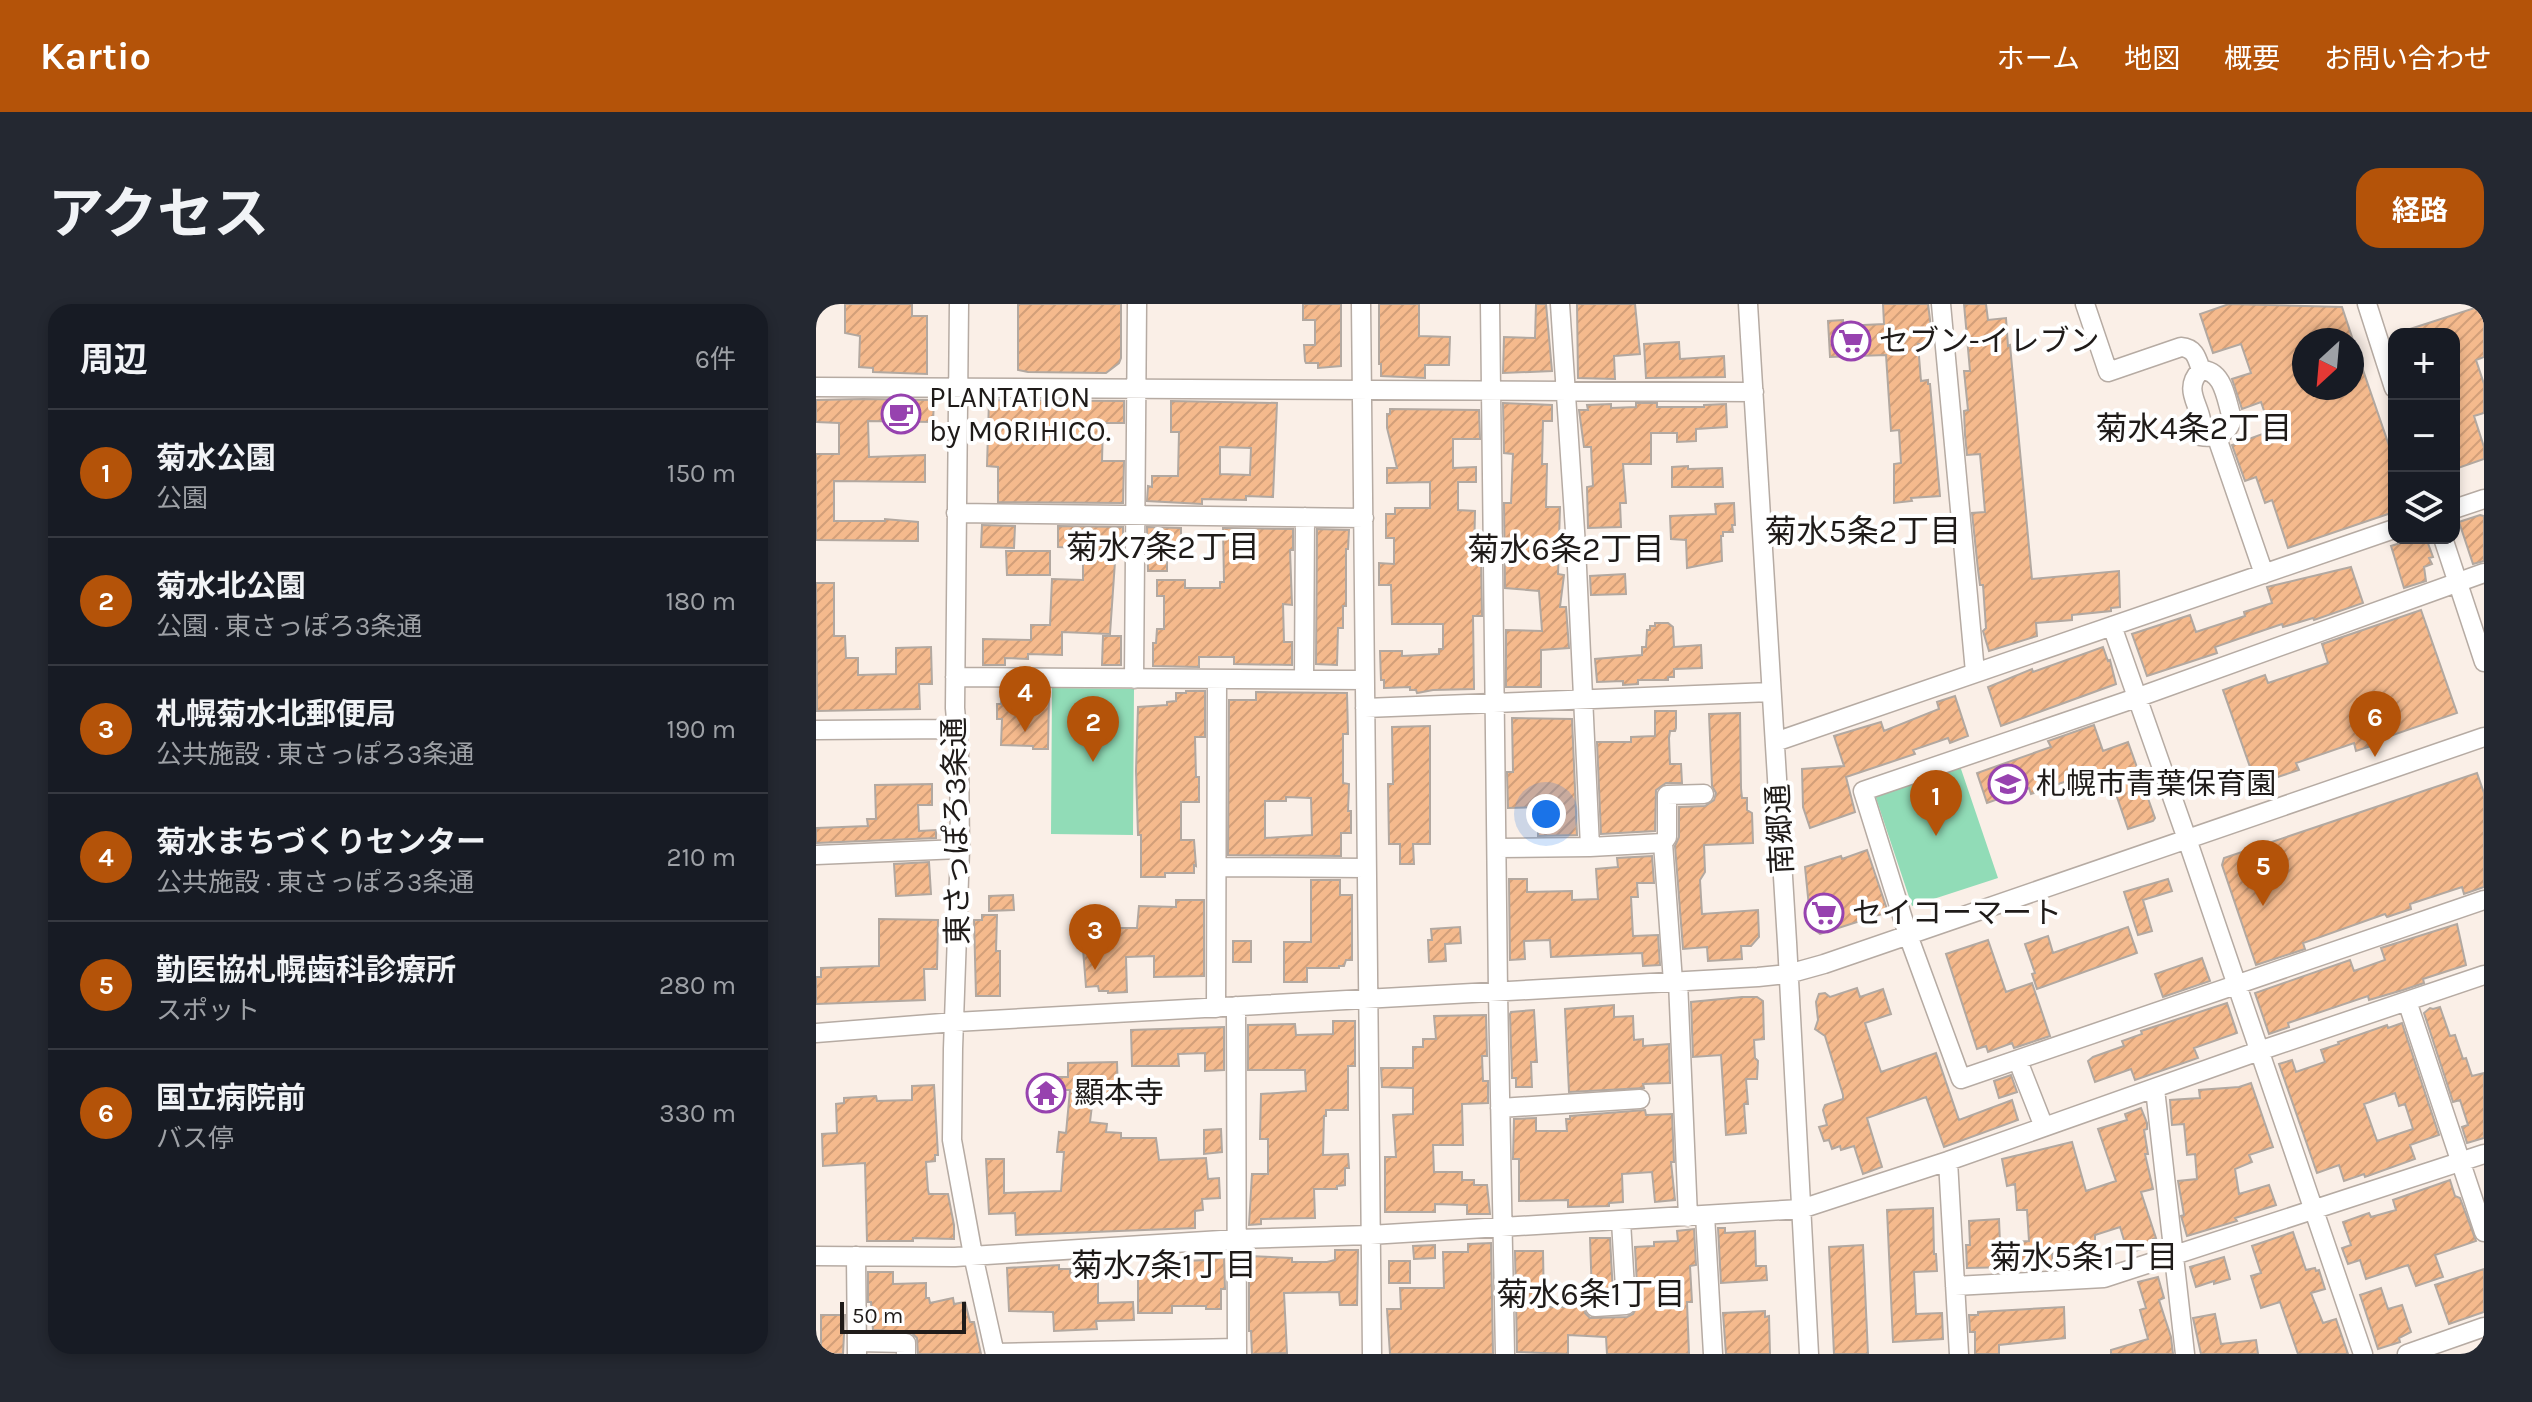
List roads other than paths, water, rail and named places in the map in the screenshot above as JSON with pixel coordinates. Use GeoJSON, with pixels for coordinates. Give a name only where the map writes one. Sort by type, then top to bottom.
{"type":"FeatureCollection","features":[{"type":"Feature","properties":{"kind":"street","name":"東さっぽろ3条通"},"geometry":{"type":"LineString","coordinates":[[959,304],[955,677],[960,849],[952,1140],[995,1353]]}},
{"type":"Feature","properties":{"kind":"street"},"geometry":{"type":"LineString","coordinates":[[1134,679],[1137,304]]}},
{"type":"Feature","properties":{"kind":"street"},"geometry":{"type":"LineString","coordinates":[[1361,304],[1372,1354]]}},
{"type":"Feature","properties":{"kind":"street"},"geometry":{"type":"LineString","coordinates":[[1490,304],[1505,1354]]}},
{"type":"Feature","properties":{"kind":"street"},"geometry":{"type":"LineString","coordinates":[[1560,304],[1590,847]]}},
{"type":"Feature","properties":{"kind":"street","name":"南郷通"},"geometry":{"type":"LineString","coordinates":[[1748,304],[1809,1354]]}},
{"type":"Feature","properties":{"kind":"street"},"geometry":{"type":"LineString","coordinates":[[1941,304],[1975,672]]}},
{"type":"Feature","properties":{"kind":"street"},"geometry":{"type":"LineString","coordinates":[[2085,304],[2108,372],[2181,347],[2187,347],[2196,354],[2201,370]]}},
{"type":"Feature","properties":{"kind":"street"},"geometry":{"type":"LineString","coordinates":[[2367,304],[2388,369]]}},
{"type":"Feature","properties":{"kind":"street"},"geometry":{"type":"LineString","coordinates":[[2201,370],[2209,370],[2218,376],[2232,418],[2229,428],[2208,437],[2200,436],[2204,426],[2191,388],[2194,377],[2201,370]]}},
{"type":"Feature","properties":{"kind":"street"},"geometry":{"type":"LineString","coordinates":[[816,387],[1754,392]]}},
{"type":"Feature","properties":{"kind":"street"},"geometry":{"type":"LineString","coordinates":[[2216,435],[2264,574]]}},
{"type":"Feature","properties":{"kind":"street"},"geometry":{"type":"LineString","coordinates":[[2460,507],[2484,499]]}},
{"type":"Feature","properties":{"kind":"street"},"geometry":{"type":"LineString","coordinates":[[956,513],[1364,518]]}},
{"type":"Feature","properties":{"kind":"street"},"geometry":{"type":"LineString","coordinates":[[1304,679],[1305,517]]}},
{"type":"Feature","properties":{"kind":"street"},"geometry":{"type":"LineString","coordinates":[[1775,742],[2388,531]]}},
{"type":"Feature","properties":{"kind":"street"},"geometry":{"type":"LineString","coordinates":[[2445,544],[2484,662]]}},
{"type":"Feature","properties":{"kind":"street"},"geometry":{"type":"LineString","coordinates":[[2484,573],[2136,698],[1863,791],[1908,935],[1961,1079],[2484,900]]}},
{"type":"Feature","properties":{"kind":"street"},"geometry":{"type":"LineString","coordinates":[[2112,626],[2363,1354]]}},
{"type":"Feature","properties":{"kind":"street"},"geometry":{"type":"LineString","coordinates":[[955,677],[1365,680]]}},
{"type":"Feature","properties":{"kind":"street"},"geometry":{"type":"LineString","coordinates":[[1216,1008],[1217,679]]}},
{"type":"Feature","properties":{"kind":"street"},"geometry":{"type":"LineString","coordinates":[[1365,708],[1771,692]]}},
{"type":"Feature","properties":{"kind":"street"},"geometry":{"type":"LineString","coordinates":[[816,730],[956,729]]}},
{"type":"Feature","properties":{"kind":"street"},"geometry":{"type":"LineString","coordinates":[[816,1033],[955,1022],[1788,974],[2484,737]]}},
{"type":"Feature","properties":{"kind":"street"},"geometry":{"type":"LineString","coordinates":[[1704,794],[1667,795],[1667,837],[1663,843],[1696,1216],[1713,1354]]}},
{"type":"Feature","properties":{"kind":"street"},"geometry":{"type":"LineString","coordinates":[[1497,848],[1663,843]]}},
{"type":"Feature","properties":{"kind":"street"},"geometry":{"type":"LineString","coordinates":[[816,855],[960,849]]}},
{"type":"Feature","properties":{"kind":"street"},"geometry":{"type":"LineString","coordinates":[[1217,867],[1366,868]]}},
{"type":"Feature","properties":{"kind":"street"},"geometry":{"type":"LineString","coordinates":[[816,1256],[973,1255],[1801,1209],[2484,975]]}},
{"type":"Feature","properties":{"kind":"street"},"geometry":{"type":"LineString","coordinates":[[2407,1001],[2484,1232]]}},
{"type":"Feature","properties":{"kind":"street"},"geometry":{"type":"LineString","coordinates":[[995,1353],[1237,1351],[1236,1006]]}},
{"type":"Feature","properties":{"kind":"street"},"geometry":{"type":"LineString","coordinates":[[2018,1061],[2044,1127]]}},
{"type":"Feature","properties":{"kind":"street"},"geometry":{"type":"LineString","coordinates":[[2155,1089],[2185,1354]]}},
{"type":"Feature","properties":{"kind":"street"},"geometry":{"type":"LineString","coordinates":[[1500,1108],[1640,1099]]}},
{"type":"Feature","properties":{"kind":"street"},"geometry":{"type":"LineString","coordinates":[[1955,1286],[2104,1278],[2484,1154]]}},
{"type":"Feature","properties":{"kind":"street"},"geometry":{"type":"LineString","coordinates":[[1948,1161],[1959,1354]]}},
{"type":"Feature","properties":{"kind":"street"},"geometry":{"type":"LineString","coordinates":[[1595,1307],[1626,1305],[1621,1221]]}},
{"type":"Feature","properties":{"kind":"street"},"geometry":{"type":"LineString","coordinates":[[856,1256],[858,1348],[906,1343],[906,1354]]}},
{"type":"Feature","properties":{"kind":"street"},"geometry":{"type":"LineString","coordinates":[[2407,1354],[2483,1332]]}},
{"type":"Feature","properties":{"kind":"place","name":"セブン-イレブン"},"geometry":{"type":"Point","coordinates":[1851,341]}},
{"type":"Feature","properties":{"kind":"place","name":"PLANTATION by MORIHICO."},"geometry":{"type":"Point","coordinates":[901,414]}},
{"type":"Feature","properties":{"kind":"place","name":"菊水まちづくりセンター"},"geometry":{"type":"Point","coordinates":[1025,732]}},
{"type":"Feature","properties":{"kind":"place","name":"国立病院前"},"geometry":{"type":"Point","coordinates":[2375,757]}},
{"type":"Feature","properties":{"kind":"place","name":"菊水北公園"},"geometry":{"type":"Point","coordinates":[1093,762]}},
{"type":"Feature","properties":{"kind":"place","name":"札幌市青葉保育園"},"geometry":{"type":"Point","coordinates":[2008,784]}},
{"type":"Feature","properties":{"kind":"place","name":"菊水公園"},"geometry":{"type":"Point","coordinates":[1936,836]}},
{"type":"Feature","properties":{"kind":"place","name":"勤医協札幌歯科診療所"},"geometry":{"type":"Point","coordinates":[2263,906]}},
{"type":"Feature","properties":{"kind":"place","name":"セイコーマート"},"geometry":{"type":"Point","coordinates":[1824,913]}},
{"type":"Feature","properties":{"kind":"place","name":"札幌菊水北郵便局"},"geometry":{"type":"Point","coordinates":[1095,970]}},
{"type":"Feature","properties":{"kind":"place","name":"顯本寺"},"geometry":{"type":"Point","coordinates":[1046,1093]}},
{"type":"Feature","properties":{"kind":"district","name":"菊水4条2丁目"},"geometry":{"type":"Point","coordinates":[2194,428]}},
{"type":"Feature","properties":{"kind":"district","name":"菊水5条2丁目"},"geometry":{"type":"Point","coordinates":[1863,531]}},
{"type":"Feature","properties":{"kind":"district","name":"菊水7条2丁目"},"geometry":{"type":"Point","coordinates":[1163,547]}},
{"type":"Feature","properties":{"kind":"district","name":"菊水6条2丁目"},"geometry":{"type":"Point","coordinates":[1566,549]}},
{"type":"Feature","properties":{"kind":"district","name":"菊水5条1丁目"},"geometry":{"type":"Point","coordinates":[2084,1257]}},
{"type":"Feature","properties":{"kind":"district","name":"菊水7条1丁目"},"geometry":{"type":"Point","coordinates":[1164,1265]}},
{"type":"Feature","properties":{"kind":"district","name":"菊水6条1丁目"},"geometry":{"type":"Point","coordinates":[1591,1294]}}]}
